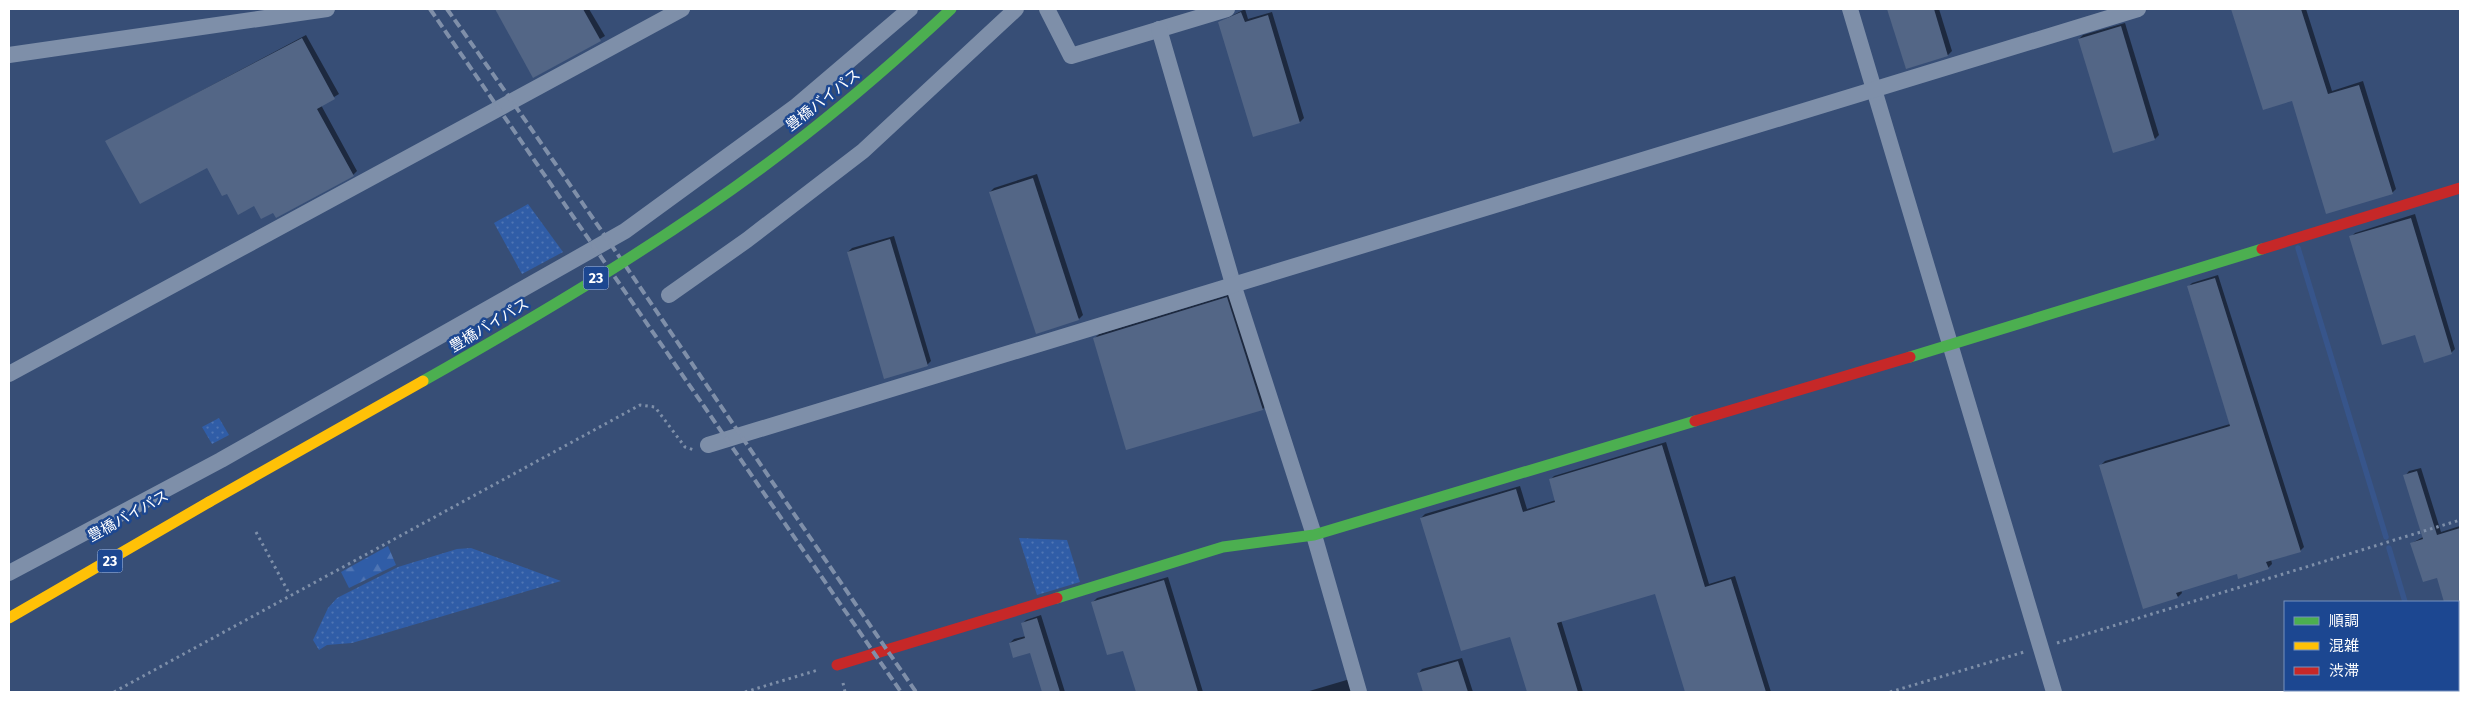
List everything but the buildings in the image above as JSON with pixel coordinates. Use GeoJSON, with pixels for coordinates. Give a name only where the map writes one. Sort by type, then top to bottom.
{"type":"FeatureCollection","features":[{"type":"Feature","properties":{"kind":"main road","name":"豊橋バイパス"},"geometry":{"type":"LineString","coordinates":[[9,618],[82,578],[209,502],[414,387],[590,282],[768,163],[882,73],[951,9]]}},
{"type":"Feature","properties":{"kind":"main road"},"geometry":{"type":"LineString","coordinates":[[837,665],[1223,547],[1314,535],[1950,345],[2460,188]]}},
{"type":"Feature","properties":{"kind":"main road"},"geometry":{"type":"LineString","coordinates":[[655,227],[709,190]]}},
{"type":"Feature","properties":{"kind":"main road","name":"豊橋バイパス"},"geometry":{"type":"LineString","coordinates":[[187,501],[412,377],[560,287]]}},
{"type":"Feature","properties":{"kind":"main road"},"geometry":{"type":"LineString","coordinates":[[9,624],[82,578]]}},
{"type":"Feature","properties":{"kind":"street"},"geometry":{"type":"LineString","coordinates":[[9,55],[327,9]]}},
{"type":"Feature","properties":{"kind":"street"},"geometry":{"type":"LineString","coordinates":[[9,374],[682,9]]}},
{"type":"Feature","properties":{"kind":"street"},"geometry":{"type":"LineString","coordinates":[[9,573],[221,460],[625,231],[795,106],[910,9]]}},
{"type":"Feature","properties":{"kind":"street"},"geometry":{"type":"LineString","coordinates":[[669,294],[747,240],[863,150],[1016,9]]}},
{"type":"Feature","properties":{"kind":"street"},"geometry":{"type":"LineString","coordinates":[[1047,9],[1071,56],[1226,9]]}},
{"type":"Feature","properties":{"kind":"street"},"geometry":{"type":"LineString","coordinates":[[1850,9],[2054,692]]}},
{"type":"Feature","properties":{"kind":"street"},"geometry":{"type":"LineString","coordinates":[[708,445],[2138,9]]}},
{"type":"Feature","properties":{"kind":"street"},"geometry":{"type":"LineString","coordinates":[[1159,29],[1233,284],[1314,535],[1359,692]]}},
{"type":"Feature","properties":{"kind":"path"},"geometry":{"type":"LineString","coordinates":[[114,692],[290,594],[640,405],[655,407],[685,447],[691,450],[708,445]]}},
{"type":"Feature","properties":{"kind":"path"},"geometry":{"type":"LineString","coordinates":[[1890,692],[2460,520]]}},
{"type":"Feature","properties":{"kind":"path"},"geometry":{"type":"LineString","coordinates":[[256,532],[290,594]]}},
{"type":"Feature","properties":{"kind":"path"},"geometry":{"type":"LineString","coordinates":[[745,692],[837,665]]}},
{"type":"Feature","properties":{"kind":"green space"},"geometry":{"type":"Polygon","coordinates":[[[528,204],[563,252],[522,274],[494,223],[528,204]]]}},
{"type":"Feature","properties":{"kind":"green space"},"geometry":{"type":"Polygon","coordinates":[[[219,418],[229,435],[212,444],[202,427],[219,418]]]}},
{"type":"Feature","properties":{"kind":"green space"},"geometry":{"type":"Polygon","coordinates":[[[1019,538],[1067,540],[1080,582],[1037,595],[1019,538]]]}},
{"type":"Feature","properties":{"kind":"green space"},"geometry":{"type":"Polygon","coordinates":[[[388,546],[396,565],[349,588],[341,572],[388,546]]]}},
{"type":"Feature","properties":{"kind":"green space"},"geometry":{"type":"Polygon","coordinates":[[[471,548],[561,581],[352,643],[327,645],[319,650],[313,640],[328,608],[337,598],[398,567],[457,549],[471,548]]]}},
{"type":"Feature","properties":{"kind":"waterway"},"geometry":{"type":"LineString","coordinates":[[2298,248],[2386,537]]}},
{"type":"Feature","properties":{"kind":"waterway"},"geometry":{"type":"LineString","coordinates":[[2389,548],[2405,601]]}},
{"type":"Feature","properties":{"kind":"railway"},"geometry":{"type":"LineString","coordinates":[[430,9],[901,692]]}},
{"type":"Feature","properties":{"kind":"railway"},"geometry":{"type":"LineString","coordinates":[[447,9],[566,179],[916,692]]}},
{"type":"Feature","properties":{"kind":"traffic: fast"},"geometry":{"type":"LineString","coordinates":[[423,381],[619,265],[714,202],[824,120],[880,74],[951,9]]}},
{"type":"Feature","properties":{"kind":"traffic: fast"},"geometry":{"type":"LineString","coordinates":[[1910,357],[2262,249]]}},
{"type":"Feature","properties":{"kind":"traffic: fast"},"geometry":{"type":"LineString","coordinates":[[1057,598],[1223,547],[1314,535],[1695,421]]}},
{"type":"Feature","properties":{"kind":"traffic: slow"},"geometry":{"type":"LineString","coordinates":[[209,502],[423,381]]}},
{"type":"Feature","properties":{"kind":"traffic: slow"},"geometry":{"type":"LineString","coordinates":[[9,618],[209,502]]}},
{"type":"Feature","properties":{"kind":"traffic: jam"},"geometry":{"type":"LineString","coordinates":[[2262,249],[2460,188]]}},
{"type":"Feature","properties":{"kind":"traffic: jam"},"geometry":{"type":"LineString","coordinates":[[1695,421],[1910,357]]}},
{"type":"Feature","properties":{"kind":"traffic: jam"},"geometry":{"type":"LineString","coordinates":[[837,665],[1057,598]]}}]}
